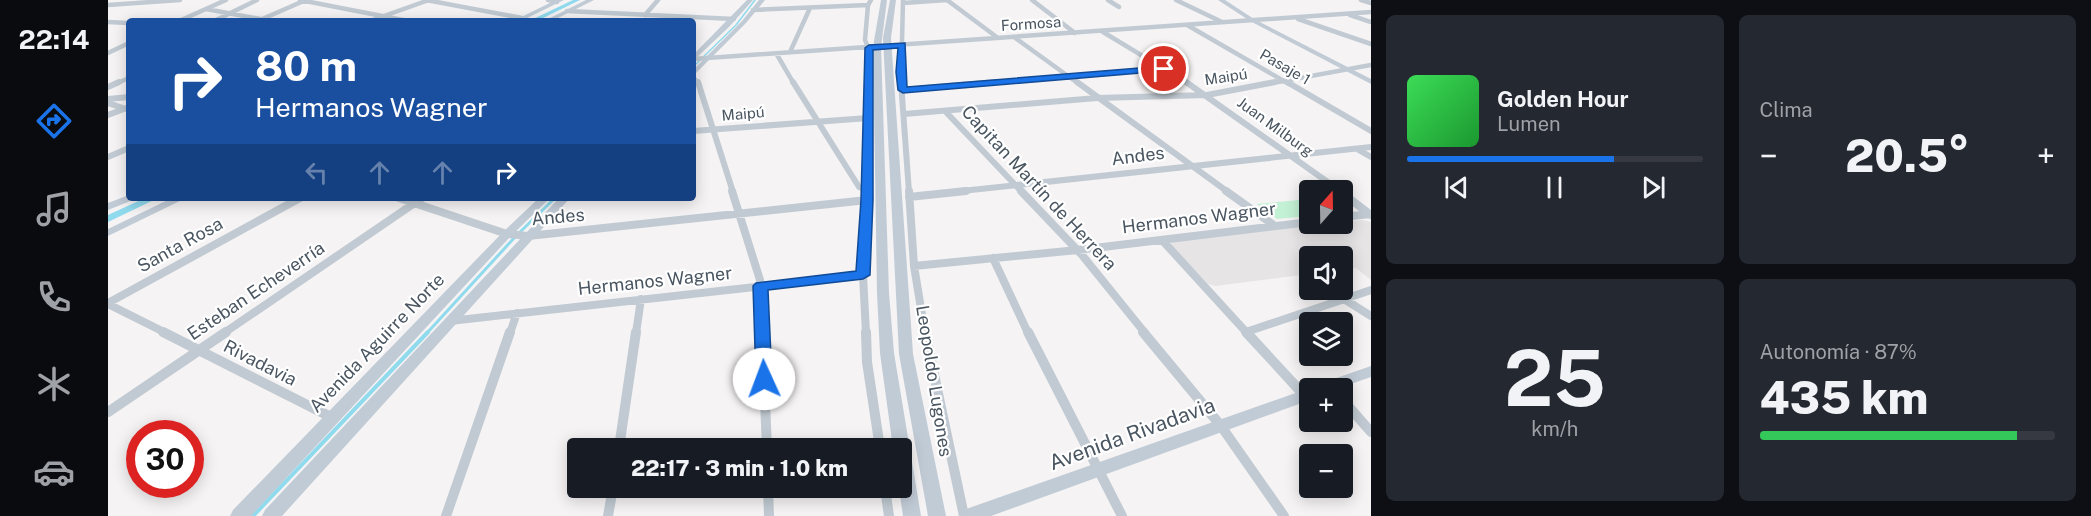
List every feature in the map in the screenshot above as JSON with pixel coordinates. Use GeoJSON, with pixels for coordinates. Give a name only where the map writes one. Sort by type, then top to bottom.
{"type":"FeatureCollection","features":[{"type":"Feature","properties":{"kind":"main road"},"geometry":{"type":"LineString","coordinates":[[553,18],[591,0]]}},
{"type":"Feature","properties":{"kind":"main road"},"geometry":{"type":"LineString","coordinates":[[696,56],[750,0]]}},
{"type":"Feature","properties":{"kind":"main road"},"geometry":{"type":"LineString","coordinates":[[696,72],[762,0]]}},
{"type":"Feature","properties":{"kind":"main road","name":"Leopoldo Lugones"},"geometry":{"type":"LineString","coordinates":[[884,0],[878,47],[886,343],[899,438]]}},
{"type":"Feature","properties":{"kind":"main road"},"geometry":{"type":"LineString","coordinates":[[1221,0],[1252,20],[1371,82]]}},
{"type":"Feature","properties":{"kind":"main road"},"geometry":{"type":"LineString","coordinates":[[1232,0],[1263,20],[1371,74]]}},
{"type":"Feature","properties":{"kind":"main road"},"geometry":{"type":"LineString","coordinates":[[523,18],[559,1]]}},
{"type":"Feature","properties":{"kind":"main road","name":"Leopoldo Lugones"},"geometry":{"type":"LineString","coordinates":[[899,1],[878,47],[906,354],[937,516]]}},
{"type":"Feature","properties":{"kind":"main road"},"geometry":{"type":"LineString","coordinates":[[108,207],[126,199]]}},
{"type":"Feature","properties":{"kind":"main road"},"geometry":{"type":"LineString","coordinates":[[108,233],[175,201]]}},
{"type":"Feature","properties":{"kind":"main road","name":"Avenida Aguirre Norte"},"geometry":{"type":"LineString","coordinates":[[271,516],[450,321],[543,201]]}},
{"type":"Feature","properties":{"kind":"main road","name":"Avenida Aguirre Norte"},"geometry":{"type":"LineString","coordinates":[[239,516],[333,418],[517,235],[562,201]]}},
{"type":"Feature","properties":{"kind":"main road"},"geometry":{"type":"LineString","coordinates":[[1353,378],[1371,371]]}},
{"type":"Feature","properties":{"kind":"main road","name":"Avenida Rivadavia"},"geometry":{"type":"LineString","coordinates":[[969,516],[1299,397]]}},
{"type":"Feature","properties":{"kind":"main road","name":"Leopoldo Lugones"},"geometry":{"type":"LineString","coordinates":[[909,498],[912,516]]}},
{"type":"Feature","properties":{"kind":"street"},"geometry":{"type":"LineString","coordinates":[[125,4],[132,0]]}},
{"type":"Feature","properties":{"kind":"street"},"geometry":{"type":"LineString","coordinates":[[108,5],[180,0]]}},
{"type":"Feature","properties":{"kind":"street"},"geometry":{"type":"LineString","coordinates":[[186,18],[226,0]]}},
{"type":"Feature","properties":{"kind":"street"},"geometry":{"type":"LineString","coordinates":[[220,18],[257,0]]}},
{"type":"Feature","properties":{"kind":"street"},"geometry":{"type":"LineString","coordinates":[[263,18],[303,0],[388,18]]}},
{"type":"Feature","properties":{"kind":"street"},"geometry":{"type":"LineString","coordinates":[[381,17],[427,0],[510,18]]}},
{"type":"Feature","properties":{"kind":"street"},"geometry":{"type":"LineString","coordinates":[[548,0],[559,1]]}},
{"type":"Feature","properties":{"kind":"street"},"geometry":{"type":"LineString","coordinates":[[645,15],[658,0]]}},
{"type":"Feature","properties":{"kind":"street"},"geometry":{"type":"LineString","coordinates":[[964,516],[930,364],[914,266],[900,72],[902,45],[899,1],[946,0],[998,38]]}},
{"type":"Feature","properties":{"kind":"street"},"geometry":{"type":"LineString","coordinates":[[1032,0],[1075,33]]}},
{"type":"Feature","properties":{"kind":"street"},"geometry":{"type":"LineString","coordinates":[[1108,0],[1119,7]]}},
{"type":"Feature","properties":{"kind":"street"},"geometry":{"type":"LineString","coordinates":[[1176,0],[1222,22]]}},
{"type":"Feature","properties":{"kind":"street"},"geometry":{"type":"LineString","coordinates":[[1361,0],[1371,3]]}},
{"type":"Feature","properties":{"kind":"street"},"geometry":{"type":"LineString","coordinates":[[753,10],[810,8],[870,2],[865,40],[878,47],[867,118],[867,200],[863,275],[867,362],[878,438]]}},
{"type":"Feature","properties":{"kind":"street"},"geometry":{"type":"LineString","coordinates":[[790,52],[810,8]]}},
{"type":"Feature","properties":{"kind":"street"},"geometry":{"type":"LineString","coordinates":[[206,9],[250,18]]}},
{"type":"Feature","properties":{"kind":"street"},"geometry":{"type":"LineString","coordinates":[[567,11],[734,19]]}},
{"type":"Feature","properties":{"kind":"street","name":"Formosa"},"geometry":{"type":"LineString","coordinates":[[696,58],[1371,12]]}},
{"type":"Feature","properties":{"kind":"street"},"geometry":{"type":"LineString","coordinates":[[1347,14],[1371,22]]}},
{"type":"Feature","properties":{"kind":"street"},"geometry":{"type":"LineString","coordinates":[[1294,18],[1371,44]]}},
{"type":"Feature","properties":{"kind":"street"},"geometry":{"type":"LineString","coordinates":[[108,22],[126,23]]}},
{"type":"Feature","properties":{"kind":"street","name":"Pasaje 1"},"geometry":{"type":"LineString","coordinates":[[1187,25],[1371,131]]}},
{"type":"Feature","properties":{"kind":"street","name":"Juan Milburg"},"geometry":{"type":"LineString","coordinates":[[1102,31],[1207,95],[1325,180]]}},
{"type":"Feature","properties":{"kind":"street"},"geometry":{"type":"LineString","coordinates":[[1014,37],[1275,226]]}},
{"type":"Feature","properties":{"kind":"street"},"geometry":{"type":"LineString","coordinates":[[108,51],[126,46]]}},
{"type":"Feature","properties":{"kind":"street"},"geometry":{"type":"LineString","coordinates":[[776,54],[816,122],[859,187],[867,190]]}},
{"type":"Feature","properties":{"kind":"street","name":"Maipú"},"geometry":{"type":"LineString","coordinates":[[904,114],[1097,98],[1207,95],[1371,65]]}},
{"type":"Feature","properties":{"kind":"street"},"geometry":{"type":"LineString","coordinates":[[903,90],[1164,69]]}},
{"type":"Feature","properties":{"kind":"street"},"geometry":{"type":"LineString","coordinates":[[108,87],[126,79]]}},
{"type":"Feature","properties":{"kind":"street"},"geometry":{"type":"LineString","coordinates":[[696,79],[761,286],[766,438]]}},
{"type":"Feature","properties":{"kind":"street"},"geometry":{"type":"LineString","coordinates":[[108,101],[126,98]]}},
{"type":"Feature","properties":{"kind":"street"},"geometry":{"type":"LineString","coordinates":[[108,101],[126,107]]}},
{"type":"Feature","properties":{"kind":"street"},"geometry":{"type":"LineString","coordinates":[[108,115],[126,109]]}},
{"type":"Feature","properties":{"kind":"street","name":"Capitan Martín de Herrera"},"geometry":{"type":"LineString","coordinates":[[945,111],[1078,250],[1221,426],[1284,516]]}},
{"type":"Feature","properties":{"kind":"street","name":"Maipú"},"geometry":{"type":"LineString","coordinates":[[696,131],[867,118]]}},
{"type":"Feature","properties":{"kind":"street","name":"Andes"},"geometry":{"type":"LineString","coordinates":[[909,197],[1371,147]]}},
{"type":"Feature","properties":{"kind":"street"},"geometry":{"type":"LineString","coordinates":[[108,157],[126,149]]}},
{"type":"Feature","properties":{"kind":"street"},"geometry":{"type":"LineString","coordinates":[[1357,149],[1371,157]]}},
{"type":"Feature","properties":{"kind":"street","name":"Andes"},"geometry":{"type":"LineString","coordinates":[[418,201],[517,235],[867,200]]}},
{"type":"Feature","properties":{"kind":"street","name":"Santa Rosa"},"geometry":{"type":"LineString","coordinates":[[108,304],[295,201]]}},
{"type":"Feature","properties":{"kind":"street","name":"Esteban Echeverría"},"geometry":{"type":"LineString","coordinates":[[108,412],[418,201]]}},
{"type":"Feature","properties":{"kind":"street","name":"Juan Milburg"},"geometry":{"type":"LineString","coordinates":[[1353,201],[1371,214]]}},
{"type":"Feature","properties":{"kind":"street"},"geometry":{"type":"LineString","coordinates":[[1353,216],[1371,214]]}},
{"type":"Feature","properties":{"kind":"street","name":"Hermanos Wagner"},"geometry":{"type":"LineString","coordinates":[[914,266],[1078,250],[1299,223]]}},
{"type":"Feature","properties":{"kind":"street"},"geometry":{"type":"LineString","coordinates":[[1162,240],[1299,386]]}},
{"type":"Feature","properties":{"kind":"street"},"geometry":{"type":"LineString","coordinates":[[993,258],[1020,317],[1100,469],[1122,516]]}},
{"type":"Feature","properties":{"kind":"street","name":"Hermanos Wagner"},"geometry":{"type":"LineString","coordinates":[[450,321],[863,275]]}},
{"type":"Feature","properties":{"kind":"street"},"geometry":{"type":"LineString","coordinates":[[1353,296],[1371,290]]}},
{"type":"Feature","properties":{"kind":"street"},"geometry":{"type":"LineString","coordinates":[[620,438],[641,299]]}},
{"type":"Feature","properties":{"kind":"street"},"geometry":{"type":"LineString","coordinates":[[1246,332],[1341,300]]}},
{"type":"Feature","properties":{"kind":"street"},"geometry":{"type":"LineString","coordinates":[[1346,300],[1371,316]]}},
{"type":"Feature","properties":{"kind":"street","name":"Rivadavia"},"geometry":{"type":"LineString","coordinates":[[108,304],[333,418]]}},
{"type":"Feature","properties":{"kind":"street"},"geometry":{"type":"LineString","coordinates":[[446,516],[517,313]]}},
{"type":"Feature","properties":{"kind":"street"},"geometry":{"type":"LineString","coordinates":[[1353,412],[1371,432]]}},
{"type":"Feature","properties":{"kind":"street"},"geometry":{"type":"LineString","coordinates":[[608,516],[611,498]]}},
{"type":"Feature","properties":{"kind":"street"},"geometry":{"type":"LineString","coordinates":[[768,498],[769,516]]}},
{"type":"Feature","properties":{"kind":"street"},"geometry":{"type":"LineString","coordinates":[[886,498],[889,516]]}},
{"type":"Feature","properties":{"kind":"shaded area"},"geometry":{"type":"Polygon","coordinates":[[[1353,221],[1371,222],[1371,280],[1356,268],[1353,268],[1353,246],[1299,246],[1299,275],[1215,286],[1208,284],[1171,245],[1173,241],[1299,227],[1299,234],[1353,234],[1353,221]]]}},
{"type":"Feature","properties":{"kind":"green space"},"geometry":{"type":"Polygon","coordinates":[[[1299,200],[1299,217],[1277,219],[1257,204],[1299,200]]]}},
{"type":"Feature","properties":{"kind":"waterway"},"geometry":{"type":"LineString","coordinates":[[538,18],[577,0]]}},
{"type":"Feature","properties":{"kind":"waterway"},"geometry":{"type":"LineString","coordinates":[[696,64],[736,25],[755,0]]}},
{"type":"Feature","properties":{"kind":"waterway"},"geometry":{"type":"LineString","coordinates":[[108,219],[147,201]]}},
{"type":"Feature","properties":{"kind":"waterway"},"geometry":{"type":"LineString","coordinates":[[520,232],[552,201]]}},
{"type":"Feature","properties":{"kind":"waterway"},"geometry":{"type":"LineString","coordinates":[[427,333],[515,237]]}},
{"type":"Feature","properties":{"kind":"waterway"},"geometry":{"type":"LineString","coordinates":[[253,516],[428,332]]}},
{"type":"Feature","properties":{"kind":"route"},"geometry":{"type":"LineString","coordinates":[[764,379],[761,286],[863,275],[867,200],[869,48],[902,45],[900,72],[903,90],[1164,69]]}}]}
